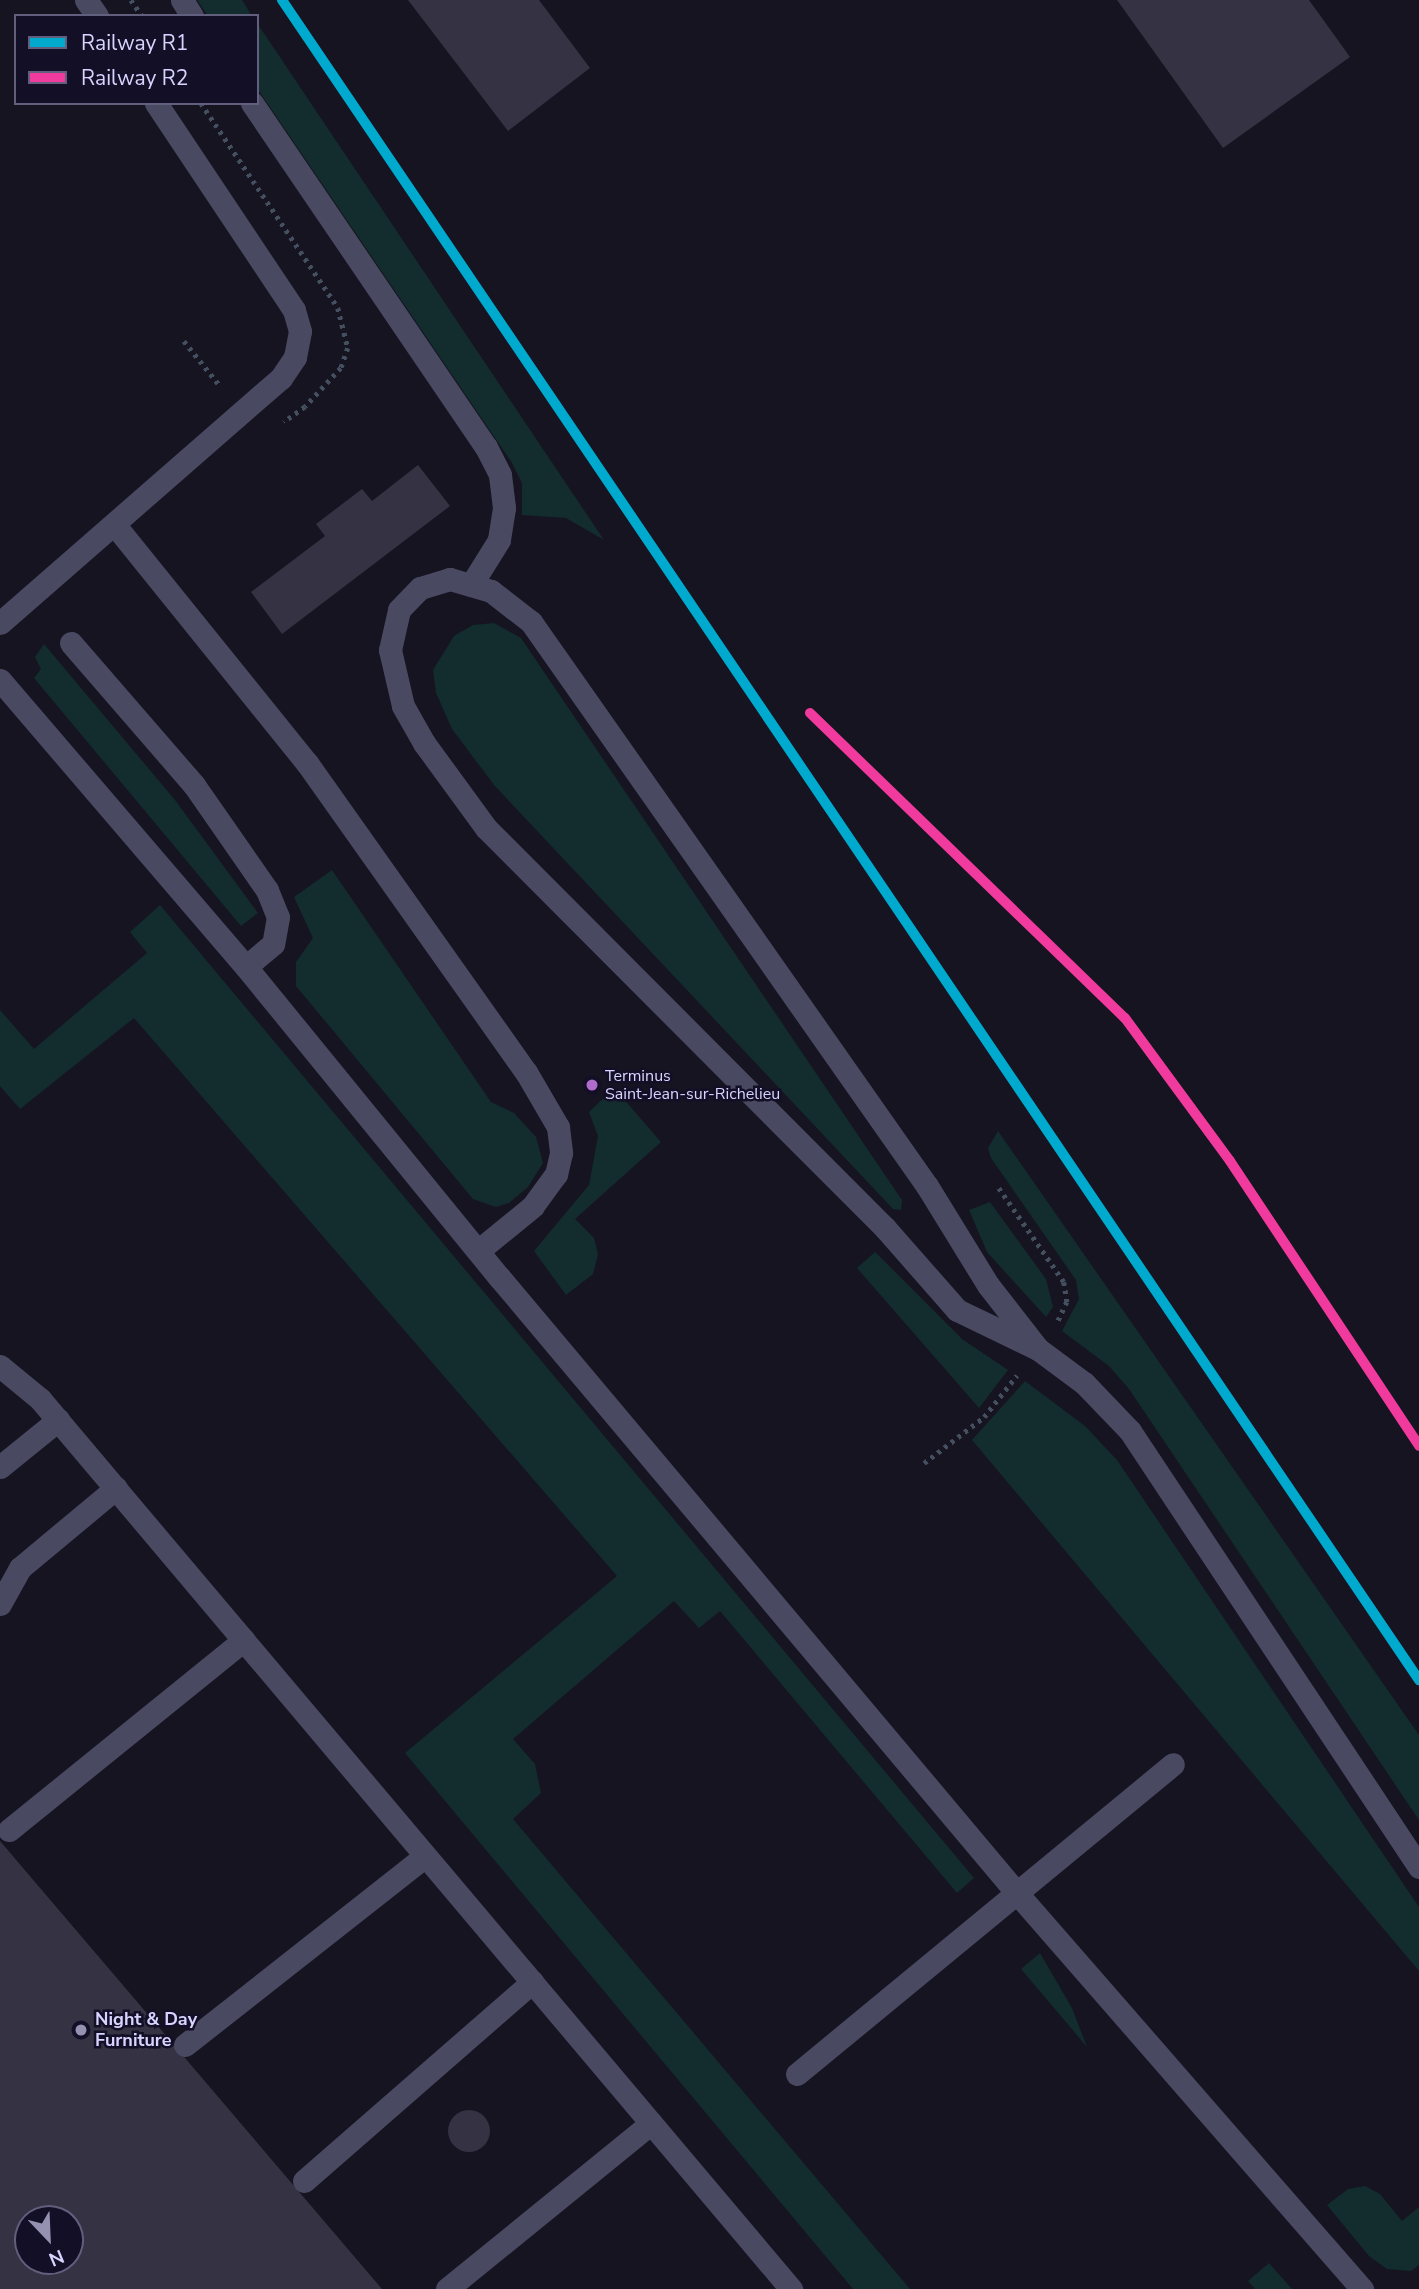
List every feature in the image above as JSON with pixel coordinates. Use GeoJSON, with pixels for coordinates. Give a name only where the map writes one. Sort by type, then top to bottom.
{"type":"FeatureCollection","features":[{"type":"Feature","properties":{"kind":"lane"},"geometry":{"type":"LineString","coordinates":[[0,623],[281,378],[295,357],[300,331],[277,282],[157,105]]}},
{"type":"Feature","properties":{"kind":"lane"},"geometry":{"type":"LineString","coordinates":[[253,105],[486,447],[500,475],[503,508],[499,540],[471,585]]}},
{"type":"Feature","properties":{"kind":"lane"},"geometry":{"type":"LineString","coordinates":[[114,524],[313,771],[526,1072],[558,1127],[561,1153],[556,1174],[533,1206],[479,1251]]}},
{"type":"Feature","properties":{"kind":"lane"},"geometry":{"type":"LineString","coordinates":[[1038,1349],[988,1285],[927,1186],[531,622],[491,591],[450,579],[421,588],[399,610],[390,650],[403,706],[478,817],[885,1228],[957,1310],[1038,1349],[1084,1383],[1130,1431],[1419,1867]]}},
{"type":"Feature","properties":{"kind":"lane"},"geometry":{"type":"LineString","coordinates":[[71,643],[194,785],[267,890],[278,917],[273,944],[246,967]]}},
{"type":"Feature","properties":{"kind":"lane"},"geometry":{"type":"LineString","coordinates":[[0,680],[246,967],[479,1251],[1016,1892],[1362,2289]]}},
{"type":"Feature","properties":{"kind":"lane"},"geometry":{"type":"LineString","coordinates":[[0,1366],[40,1399],[58,1420],[791,2289]]}},
{"type":"Feature","properties":{"kind":"lane"},"geometry":{"type":"LineString","coordinates":[[0,1467],[58,1420]]}},
{"type":"Feature","properties":{"kind":"lane"},"geometry":{"type":"LineString","coordinates":[[0,1604],[10,1573],[116,1488]]}},
{"type":"Feature","properties":{"kind":"lane"},"geometry":{"type":"LineString","coordinates":[[9,1830],[244,1640]]}},
{"type":"Feature","properties":{"kind":"lane"},"geometry":{"type":"LineString","coordinates":[[797,2074],[1173,1764]]}},
{"type":"Feature","properties":{"kind":"lane"},"geometry":{"type":"LineString","coordinates":[[185,2045],[425,1856]]}},
{"type":"Feature","properties":{"kind":"lane"},"geometry":{"type":"LineString","coordinates":[[304,2181],[532,1982]]}},
{"type":"Feature","properties":{"kind":"lane"},"geometry":{"type":"LineString","coordinates":[[447,2289],[651,2123]]}},
{"type":"Feature","properties":{"kind":"path"},"geometry":{"type":"LineString","coordinates":[[202,105],[338,308]]}},
{"type":"Feature","properties":{"kind":"path"},"geometry":{"type":"LineString","coordinates":[[184,341],[242,412]]}},
{"type":"Feature","properties":{"kind":"green space"},"geometry":{"type":"Polygon","coordinates":[[[197,0],[242,0],[251,14],[207,14],[197,0]]]}},
{"type":"Feature","properties":{"kind":"green space"},"geometry":{"type":"Polygon","coordinates":[[[259,26],[604,540],[566,518],[522,515],[522,483],[512,463],[259,91],[259,26]]]}},
{"type":"Feature","properties":{"kind":"green space"},"geometry":{"type":"Polygon","coordinates":[[[494,623],[521,638],[902,1200],[901,1210],[893,1209],[494,785],[452,729],[436,693],[433,670],[454,636],[473,625],[494,623]]]}},
{"type":"Feature","properties":{"kind":"green space"},"geometry":{"type":"Polygon","coordinates":[[[44,644],[175,800],[258,913],[241,926],[34,678],[41,669],[35,657],[44,644]]]}},
{"type":"Feature","properties":{"kind":"green space"},"geometry":{"type":"Polygon","coordinates":[[[332,870],[491,1102],[514,1113],[536,1137],[543,1163],[528,1187],[509,1203],[496,1207],[473,1199],[296,986],[296,962],[313,938],[294,897],[332,870]]]}},
{"type":"Feature","properties":{"kind":"green space"},"geometry":{"type":"Polygon","coordinates":[[[160,905],[974,1878],[957,1893],[720,1611],[699,1628],[674,1601],[513,1739],[535,1764],[541,1793],[513,1819],[910,2289],[853,2289],[405,1753],[617,1576],[134,1018],[20,1109],[0,1086],[0,1010],[34,1049],[147,953],[130,932],[160,905]]]}},
{"type":"Feature","properties":{"kind":"green space"},"geometry":{"type":"Polygon","coordinates":[[[614,1088],[661,1142],[575,1219],[594,1238],[598,1254],[593,1274],[566,1295],[534,1251],[589,1185],[598,1136],[589,1112],[614,1088]]]}},
{"type":"Feature","properties":{"kind":"green space"},"geometry":{"type":"Polygon","coordinates":[[[998,1131],[1419,1735],[1419,1820],[1129,1389],[1109,1366],[1062,1331],[1079,1299],[1076,1280],[991,1158],[988,1148],[998,1131]]]}},
{"type":"Feature","properties":{"kind":"green space"},"geometry":{"type":"Polygon","coordinates":[[[990,1202],[1046,1279],[1053,1307],[1046,1317],[987,1252],[969,1210],[990,1202]]]}},
{"type":"Feature","properties":{"kind":"green space"},"geometry":{"type":"Polygon","coordinates":[[[875,1252],[962,1339],[1008,1370],[979,1408],[857,1268],[875,1252]]]}},
{"type":"Feature","properties":{"kind":"green space"},"geometry":{"type":"Polygon","coordinates":[[[1025,1381],[1085,1426],[1117,1460],[1419,1907],[1419,1971],[972,1440],[1025,1381]]]}},
{"type":"Feature","properties":{"kind":"green space"},"geometry":{"type":"Polygon","coordinates":[[[1040,1953],[1072,2008],[1087,2047],[1021,1969],[1040,1953]]]}},
{"type":"Feature","properties":{"kind":"green space"},"geometry":{"type":"Polygon","coordinates":[[[1365,2186],[1380,2194],[1402,2221],[1419,2207],[1419,2265],[1411,2271],[1387,2269],[1369,2256],[1327,2205],[1348,2189],[1365,2186]]]}},
{"type":"Feature","properties":{"kind":"green space"},"geometry":{"type":"Polygon","coordinates":[[[1269,2263],[1292,2289],[1255,2289],[1248,2281],[1269,2263]]]}},
{"type":"Feature","properties":{"kind":"building"},"geometry":{"type":"Polygon","coordinates":[[[408,0],[539,0],[590,68],[508,131],[408,0]]]}},
{"type":"Feature","properties":{"kind":"building"},"geometry":{"type":"Polygon","coordinates":[[[1117,0],[1309,0],[1350,57],[1223,148],[1117,0]]]}},
{"type":"Feature","properties":{"kind":"building"},"geometry":{"type":"Polygon","coordinates":[[[418,465],[450,506],[282,634],[251,592],[325,536],[316,524],[362,489],[372,501],[418,465]]]}},
{"type":"Feature","properties":{"kind":"building","name":"Night & Day Furniture"},"geometry":{"type":"Polygon","coordinates":[[[0,1841],[382,2289],[0,2289],[0,1841]]]}},
{"type":"Feature","properties":{"kind":"building"},"geometry":{"type":"Polygon","coordinates":[[[469,2110],[484,2116],[490,2131],[484,2146],[469,2152],[454,2146],[448,2131],[454,2116],[469,2110]]]}},
{"type":"Feature","properties":{"kind":"rail line","name":"R1"},"geometry":{"type":"LineString","coordinates":[[282,0],[1419,1680]]}},
{"type":"Feature","properties":{"kind":"rail line","name":"R2"},"geometry":{"type":"LineString","coordinates":[[810,713],[1125,1018],[1230,1161],[1419,1446]]}},
{"type":"Feature","properties":{"kind":"place","name":"Terminus Saint-Jean-sur-Richelieu"},"geometry":{"type":"Point","coordinates":[592,1085]}},
{"type":"Feature","properties":{"kind":"place","name":"Night & Day Furniture"},"geometry":{"type":"Point","coordinates":[81,2030]}}]}
